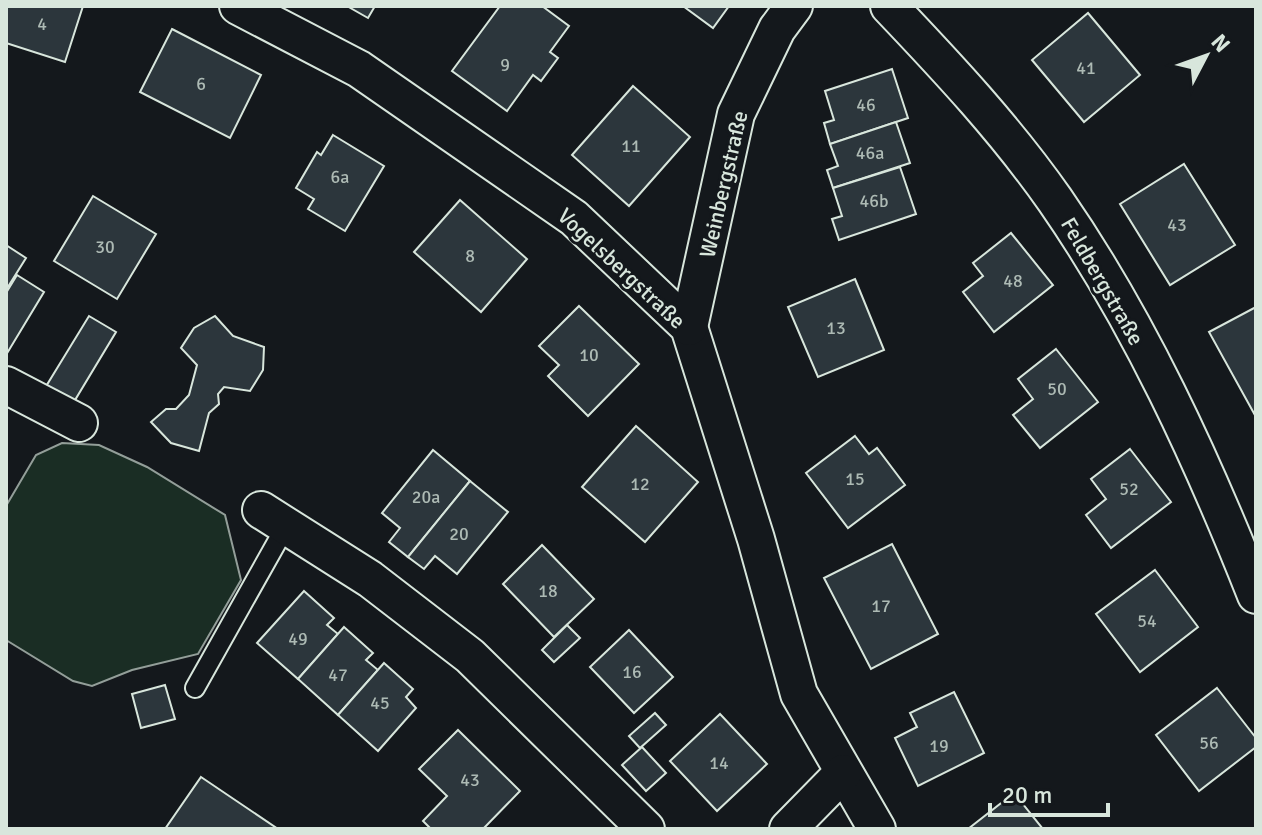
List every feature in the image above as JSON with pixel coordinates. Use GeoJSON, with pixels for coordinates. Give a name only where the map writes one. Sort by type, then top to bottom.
{"type":"FeatureCollection","features":[{"type":"Feature","properties":{"kind":"street","name":"Vogelsbergstraße"},"geometry":{"type":"LineString","coordinates":[[238,6],[359,69],[574,218],[689,327],[756,539],[799,694],[877,829]]}},
{"type":"Feature","properties":{"kind":"street","name":"Weinbergstraße"},"geometry":{"type":"LineString","coordinates":[[689,327],[736,114],[777,29],[794,6]]}},
{"type":"Feature","properties":{"kind":"street","name":"Feldbergstraße"},"geometry":{"type":"LineString","coordinates":[[889,6],[967,89],[1055,200],[1104,279],[1216,494],[1256,595]]}},
{"type":"Feature","properties":{"kind":"street"},"geometry":{"type":"LineString","coordinates":[[6,385],[79,423]]}},
{"type":"Feature","properties":{"kind":"street"},"geometry":{"type":"LineString","coordinates":[[273,518],[370,579],[470,656],[646,829]]}},
{"type":"Feature","properties":{"kind":"street"},"geometry":{"type":"LineString","coordinates":[[788,829],[843,773]]}},
{"type":"Feature","properties":{"kind":"lane"},"geometry":{"type":"LineString","coordinates":[[195,688],[273,518]]}},
{"type":"Feature","properties":{"kind":"green space"},"geometry":{"type":"Polygon","coordinates":[[[62,443],[99,445],[147,467],[225,515],[241,580],[198,654],[132,670],[92,686],[73,681],[6,640],[6,506],[36,455],[62,443]]]}},
{"type":"Feature","properties":{"kind":"building"},"geometry":{"type":"Polygon","coordinates":[[[6,6],[83,6],[65,62],[6,43],[6,6]]]}},
{"type":"Feature","properties":{"kind":"building"},"geometry":{"type":"Polygon","coordinates":[[[347,6],[375,6],[368,18],[347,6]]]}},
{"type":"Feature","properties":{"kind":"building"},"geometry":{"type":"Polygon","coordinates":[[[500,6],[542,6],[569,26],[550,52],[558,58],[541,81],[533,75],[507,111],[452,71],[500,6]]]}},
{"type":"Feature","properties":{"kind":"building"},"geometry":{"type":"Polygon","coordinates":[[[683,6],[729,6],[713,28],[683,6]]]}},
{"type":"Feature","properties":{"kind":"building"},"geometry":{"type":"Polygon","coordinates":[[[1088,13],[1140,75],[1084,122],[1032,60],[1088,13]]]}},
{"type":"Feature","properties":{"kind":"building"},"geometry":{"type":"Polygon","coordinates":[[[172,29],[261,75],[230,138],[140,92],[172,29]]]}},
{"type":"Feature","properties":{"kind":"building"},"geometry":{"type":"Polygon","coordinates":[[[892,69],[908,118],[830,144],[824,123],[834,120],[825,91],[892,69]]]}},
{"type":"Feature","properties":{"kind":"building"},"geometry":{"type":"Polygon","coordinates":[[[633,86],[690,137],[629,206],[572,155],[633,86]]]}},
{"type":"Feature","properties":{"kind":"building"},"geometry":{"type":"Polygon","coordinates":[[[896,122],[910,163],[833,188],[827,170],[838,166],[830,144],[896,122]]]}},
{"type":"Feature","properties":{"kind":"building"},"geometry":{"type":"Polygon","coordinates":[[[333,135],[384,166],[345,231],[308,209],[314,199],[296,188],[317,152],[321,155],[333,135]]]}},
{"type":"Feature","properties":{"kind":"building"},"geometry":{"type":"Polygon","coordinates":[[[1184,164],[1235,245],[1170,285],[1120,204],[1184,164]]]}},
{"type":"Feature","properties":{"kind":"building"},"geometry":{"type":"Polygon","coordinates":[[[900,167],[916,214],[839,240],[832,219],[842,216],[833,188],[900,167]]]}},
{"type":"Feature","properties":{"kind":"building"},"geometry":{"type":"Polygon","coordinates":[[[93,196],[156,234],[117,299],[54,261],[93,196]]]}},
{"type":"Feature","properties":{"kind":"building"},"geometry":{"type":"Polygon","coordinates":[[[460,200],[527,259],[481,312],[414,252],[460,200]]]}},
{"type":"Feature","properties":{"kind":"building"},"geometry":{"type":"Polygon","coordinates":[[[1011,233],[1053,285],[994,332],[963,292],[983,276],[973,263],[1011,233]]]}},
{"type":"Feature","properties":{"kind":"building"},"geometry":{"type":"Polygon","coordinates":[[[6,245],[26,258],[6,290],[6,245]]]}},
{"type":"Feature","properties":{"kind":"building"},"geometry":{"type":"Polygon","coordinates":[[[17,275],[44,292],[6,355],[6,293],[17,275]]]}},
{"type":"Feature","properties":{"kind":"building"},"geometry":{"type":"Polygon","coordinates":[[[855,279],[884,350],[818,377],[788,307],[855,279]]]}},
{"type":"Feature","properties":{"kind":"building"},"geometry":{"type":"Polygon","coordinates":[[[579,306],[639,364],[588,416],[548,376],[559,365],[539,346],[579,306]]]}},
{"type":"Feature","properties":{"kind":"building"},"geometry":{"type":"Polygon","coordinates":[[[1256,307],[1256,417],[1209,332],[1256,307]]]}},
{"type":"Feature","properties":{"kind":"building"},"geometry":{"type":"Polygon","coordinates":[[[89,316],[116,332],[72,405],[45,388],[89,316]]]}},
{"type":"Feature","properties":{"kind":"building"},"geometry":{"type":"Polygon","coordinates":[[[215,316],[233,336],[264,347],[263,370],[250,391],[224,387],[218,394],[219,404],[209,413],[199,451],[171,443],[151,422],[166,409],[176,409],[189,395],[197,365],[181,348],[194,328],[215,316]]]}},
{"type":"Feature","properties":{"kind":"building"},"geometry":{"type":"Polygon","coordinates":[[[1056,349],[1098,402],[1040,448],[1013,415],[1033,399],[1018,379],[1056,349]]]}},
{"type":"Feature","properties":{"kind":"building"},"geometry":{"type":"Polygon","coordinates":[[[636,426],[698,482],[645,542],[582,487],[636,426]]]}},
{"type":"Feature","properties":{"kind":"building"},"geometry":{"type":"Polygon","coordinates":[[[855,436],[869,454],[877,448],[905,485],[848,528],[806,473],[855,436]]]}},
{"type":"Feature","properties":{"kind":"building"},"geometry":{"type":"Polygon","coordinates":[[[1130,449],[1171,502],[1111,548],[1086,515],[1106,499],[1091,479],[1130,449]]]}},
{"type":"Feature","properties":{"kind":"building"},"geometry":{"type":"Polygon","coordinates":[[[433,450],[470,481],[408,557],[389,542],[400,528],[382,513],[433,450]]]}},
{"type":"Feature","properties":{"kind":"building"},"geometry":{"type":"Polygon","coordinates":[[[470,481],[508,512],[457,574],[435,556],[424,569],[408,557],[470,481]]]}},
{"type":"Feature","properties":{"kind":"building"},"geometry":{"type":"Polygon","coordinates":[[[892,544],[938,634],[871,669],[824,578],[892,544]]]}},
{"type":"Feature","properties":{"kind":"building"},"geometry":{"type":"Polygon","coordinates":[[[542,545],[594,599],[554,637],[503,584],[542,545]]]}},
{"type":"Feature","properties":{"kind":"building"},"geometry":{"type":"Polygon","coordinates":[[[1155,570],[1198,627],[1140,672],[1096,614],[1155,570]]]}},
{"type":"Feature","properties":{"kind":"building"},"geometry":{"type":"Polygon","coordinates":[[[304,591],[334,618],[327,625],[338,634],[298,679],[257,643],[304,591]]]}},
{"type":"Feature","properties":{"kind":"building"},"geometry":{"type":"Polygon","coordinates":[[[567,625],[580,638],[554,662],[542,650],[567,625]]]}},
{"type":"Feature","properties":{"kind":"building"},"geometry":{"type":"Polygon","coordinates":[[[344,627],[373,653],[366,660],[378,670],[338,715],[298,679],[344,627]]]}},
{"type":"Feature","properties":{"kind":"building"},"geometry":{"type":"Polygon","coordinates":[[[629,630],[673,677],[634,713],[590,667],[629,630]]]}},
{"type":"Feature","properties":{"kind":"building"},"geometry":{"type":"Polygon","coordinates":[[[384,663],[413,689],[406,697],[416,708],[378,751],[338,715],[384,663]]]}},
{"type":"Feature","properties":{"kind":"building"},"geometry":{"type":"Polygon","coordinates":[[[165,685],[175,719],[141,728],[132,694],[165,685]]]}},
{"type":"Feature","properties":{"kind":"building"},"geometry":{"type":"Polygon","coordinates":[[[1217,688],[1256,738],[1256,747],[1199,791],[1156,735],[1217,688]]]}},
{"type":"Feature","properties":{"kind":"building"},"geometry":{"type":"Polygon","coordinates":[[[954,692],[984,753],[918,786],[895,738],[917,727],[910,713],[954,692]]]}},
{"type":"Feature","properties":{"kind":"building"},"geometry":{"type":"Polygon","coordinates":[[[655,713],[666,725],[640,748],[629,736],[655,713]]]}},
{"type":"Feature","properties":{"kind":"building"},"geometry":{"type":"Polygon","coordinates":[[[720,714],[767,764],[717,811],[670,761],[720,714]]]}},
{"type":"Feature","properties":{"kind":"building"},"geometry":{"type":"Polygon","coordinates":[[[458,730],[520,791],[483,829],[431,829],[423,821],[447,796],[419,769],[458,730]]]}},
{"type":"Feature","properties":{"kind":"building"},"geometry":{"type":"Polygon","coordinates":[[[642,747],[666,773],[646,791],[622,765],[642,747]]]}},
{"type":"Feature","properties":{"kind":"building"},"geometry":{"type":"Polygon","coordinates":[[[201,777],[278,829],[165,829],[201,777]]]}},
{"type":"Feature","properties":{"kind":"building"},"geometry":{"type":"Polygon","coordinates":[[[1014,793],[1043,829],[968,829],[1014,793]]]}}]}
